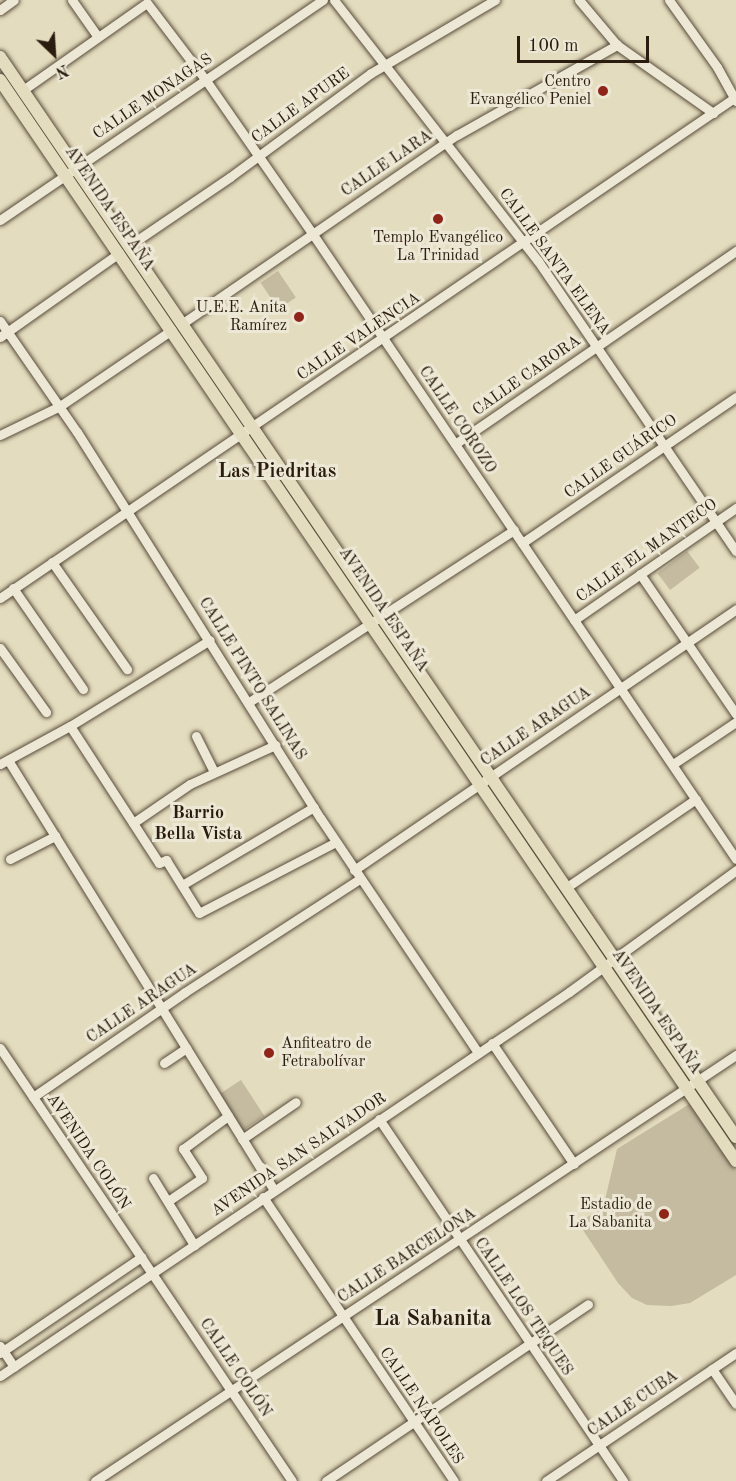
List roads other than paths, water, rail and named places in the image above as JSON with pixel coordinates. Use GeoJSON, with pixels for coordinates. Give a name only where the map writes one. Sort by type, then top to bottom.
{"type":"FeatureCollection","features":[{"type":"Feature","properties":{"kind":"main road","name":"AVENIDA ESPAÑA"},"geometry":{"type":"LineString","coordinates":[[0,57],[76,167],[125,249],[177,326],[243,434],[605,967],[693,1085],[736,1137]]}},
{"type":"Feature","properties":{"kind":"main road","name":"AVENIDA ESPAÑA"},"geometry":{"type":"LineString","coordinates":[[0,80],[66,175],[125,249]]}},
{"type":"Feature","properties":{"kind":"main road","name":"AVENIDA ESPAÑA"},"geometry":{"type":"LineString","coordinates":[[177,326],[254,427],[567,887],[615,959],[693,1085],[736,1161]]}},
{"type":"Feature","properties":{"kind":"street"},"geometry":{"type":"LineString","coordinates":[[0,10],[14,0]]}},
{"type":"Feature","properties":{"kind":"street"},"geometry":{"type":"LineString","coordinates":[[23,90],[98,38],[72,0]]}},
{"type":"Feature","properties":{"kind":"street","name":"CALLE MONAGAS"},"geometry":{"type":"LineString","coordinates":[[0,220],[323,0]]}},
{"type":"Feature","properties":{"kind":"street","name":"CALLE SANTA ELENA"},"geometry":{"type":"LineString","coordinates":[[334,0],[524,243],[736,551]]}},
{"type":"Feature","properties":{"kind":"street","name":"CALLE APURE"},"geometry":{"type":"LineString","coordinates":[[4,334],[257,157],[383,65],[495,0]]}},
{"type":"Feature","properties":{"kind":"street"},"geometry":{"type":"LineString","coordinates":[[579,0],[617,45],[713,113]]}},
{"type":"Feature","properties":{"kind":"street"},"geometry":{"type":"LineString","coordinates":[[669,0],[734,95]]}},
{"type":"Feature","properties":{"kind":"street","name":"CALLE COROZO"},"geometry":{"type":"LineString","coordinates":[[98,38],[147,3],[205,79],[312,234],[736,859]]}},
{"type":"Feature","properties":{"kind":"street","name":"CALLE LARA"},"geometry":{"type":"LineString","coordinates":[[0,435],[60,406],[446,142],[617,45]]}},
{"type":"Feature","properties":{"kind":"street","name":"CALLE VALENCIA"},"geometry":{"type":"LineString","coordinates":[[0,598],[524,243],[713,113],[734,95]]}},
{"type":"Feature","properties":{"kind":"street","name":"CALLE CARORA"},"geometry":{"type":"LineString","coordinates":[[455,444],[736,251]]}},
{"type":"Feature","properties":{"kind":"street","name":"CALLE PINTO SALINAS"},"geometry":{"type":"LineString","coordinates":[[0,321],[4,334],[60,406],[128,510],[354,870],[478,1053]]}},
{"type":"Feature","properties":{"kind":"street","name":"CALLE GUÁRICO"},"geometry":{"type":"LineString","coordinates":[[522,543],[736,396]]}},
{"type":"Feature","properties":{"kind":"street","name":"CALLE EL MANTECO"},"geometry":{"type":"LineString","coordinates":[[574,620],[736,508]]}},
{"type":"Feature","properties":{"kind":"street"},"geometry":{"type":"LineString","coordinates":[[249,702],[514,530]]}},
{"type":"Feature","properties":{"kind":"street"},"geometry":{"type":"LineString","coordinates":[[52,562],[127,669]]}},
{"type":"Feature","properties":{"kind":"street"},"geometry":{"type":"LineString","coordinates":[[640,574],[736,714]]}},
{"type":"Feature","properties":{"kind":"street"},"geometry":{"type":"LineString","coordinates":[[13,588],[83,689]]}},
{"type":"Feature","properties":{"kind":"street","name":"CALLE ARAGUA"},"geometry":{"type":"LineString","coordinates":[[354,870],[736,609]]}},
{"type":"Feature","properties":{"kind":"street"},"geometry":{"type":"LineString","coordinates":[[210,640],[70,726],[4,762],[55,836],[274,1190]]}},
{"type":"Feature","properties":{"kind":"street"},"geometry":{"type":"LineString","coordinates":[[0,648],[46,712]]}},
{"type":"Feature","properties":{"kind":"street"},"geometry":{"type":"LineString","coordinates":[[673,764],[736,722]]}},
{"type":"Feature","properties":{"kind":"street"},"geometry":{"type":"LineString","coordinates":[[70,726],[159,863],[166,860],[200,913],[336,842]]}},
{"type":"Feature","properties":{"kind":"street"},"geometry":{"type":"LineString","coordinates":[[196,736],[214,772]]}},
{"type":"Feature","properties":{"kind":"street"},"geometry":{"type":"LineString","coordinates":[[133,823],[190,784],[275,745]]}},
{"type":"Feature","properties":{"kind":"street"},"geometry":{"type":"LineString","coordinates":[[567,887],[696,799]]}},
{"type":"Feature","properties":{"kind":"street"},"geometry":{"type":"LineString","coordinates":[[182,885],[314,807]]}},
{"type":"Feature","properties":{"kind":"street"},"geometry":{"type":"LineString","coordinates":[[10,859],[55,836]]}},
{"type":"Feature","properties":{"kind":"street","name":"AVENIDA SAN SALVADOR"},"geometry":{"type":"LineString","coordinates":[[0,1376],[605,967],[736,870]]}},
{"type":"Feature","properties":{"kind":"street","name":"CALLE ARAGUA"},"geometry":{"type":"LineString","coordinates":[[33,1097],[161,1008],[360,879]]}},
{"type":"Feature","properties":{"kind":"street"},"geometry":{"type":"LineString","coordinates":[[492,1043],[574,1164]]}},
{"type":"Feature","properties":{"kind":"street","name":"AVENIDA COLÓN"},"geometry":{"type":"LineString","coordinates":[[0,1048],[152,1273]]}},
{"type":"Feature","properties":{"kind":"street"},"geometry":{"type":"LineString","coordinates":[[164,1063],[186,1048]]}},
{"type":"Feature","properties":{"kind":"street","name":"CALLE BARCELONA"},"geometry":{"type":"LineString","coordinates":[[95,1481],[736,1055]]}},
{"type":"Feature","properties":{"kind":"street"},"geometry":{"type":"LineString","coordinates":[[242,1138],[296,1102]]}},
{"type":"Feature","properties":{"kind":"street"},"geometry":{"type":"LineString","coordinates":[[168,1201],[202,1178],[183,1149],[228,1116]]}},
{"type":"Feature","properties":{"kind":"street","name":"CALLE LOS TEQUES"},"geometry":{"type":"LineString","coordinates":[[379,1119],[622,1481]]}},
{"type":"Feature","properties":{"kind":"street"},"geometry":{"type":"LineString","coordinates":[[153,1178],[194,1245]]}},
{"type":"Feature","properties":{"kind":"street","name":"CALLE NÁPOLES"},"geometry":{"type":"LineString","coordinates":[[263,1197],[454,1481]]}},
{"type":"Feature","properties":{"kind":"street"},"geometry":{"type":"LineString","coordinates":[[14,1367],[1,1350],[141,1257]]}},
{"type":"Feature","properties":{"kind":"street","name":"CALLE COLÓN"},"geometry":{"type":"LineString","coordinates":[[152,1273],[292,1481]]}},
{"type":"Feature","properties":{"kind":"street"},"geometry":{"type":"LineString","coordinates":[[326,1481],[588,1304]]}},
{"type":"Feature","properties":{"kind":"street","name":"CALLE CUBA"},"geometry":{"type":"LineString","coordinates":[[546,1481],[736,1353]]}},
{"type":"Feature","properties":{"kind":"street"},"geometry":{"type":"LineString","coordinates":[[712,1369],[736,1404]]}},
{"type":"Feature","properties":{"kind":"place","name":"Centro Evangélico Peniel"},"geometry":{"type":"Point","coordinates":[603,91]}},
{"type":"Feature","properties":{"kind":"place","name":"Templo Evangélico La Trinidad"},"geometry":{"type":"Point","coordinates":[438,219]}},
{"type":"Feature","properties":{"kind":"place","name":"U.E.E. Anita Ramírez"},"geometry":{"type":"Point","coordinates":[299,317]}},
{"type":"Feature","properties":{"kind":"place","name":"Anfiteatro de Fetrabolívar"},"geometry":{"type":"Point","coordinates":[269,1053]}},
{"type":"Feature","properties":{"kind":"place","name":"Estadio de La Sabanita"},"geometry":{"type":"Point","coordinates":[664,1214]}},
{"type":"Feature","properties":{"kind":"district","name":"Las Piedritas"},"geometry":{"type":"Point","coordinates":[277,472]}},
{"type":"Feature","properties":{"kind":"district","name":"Barrio Bella Vista"},"geometry":{"type":"Point","coordinates":[198,824]}},
{"type":"Feature","properties":{"kind":"district","name":"La Sabanita"},"geometry":{"type":"Point","coordinates":[433,1320]}}]}
